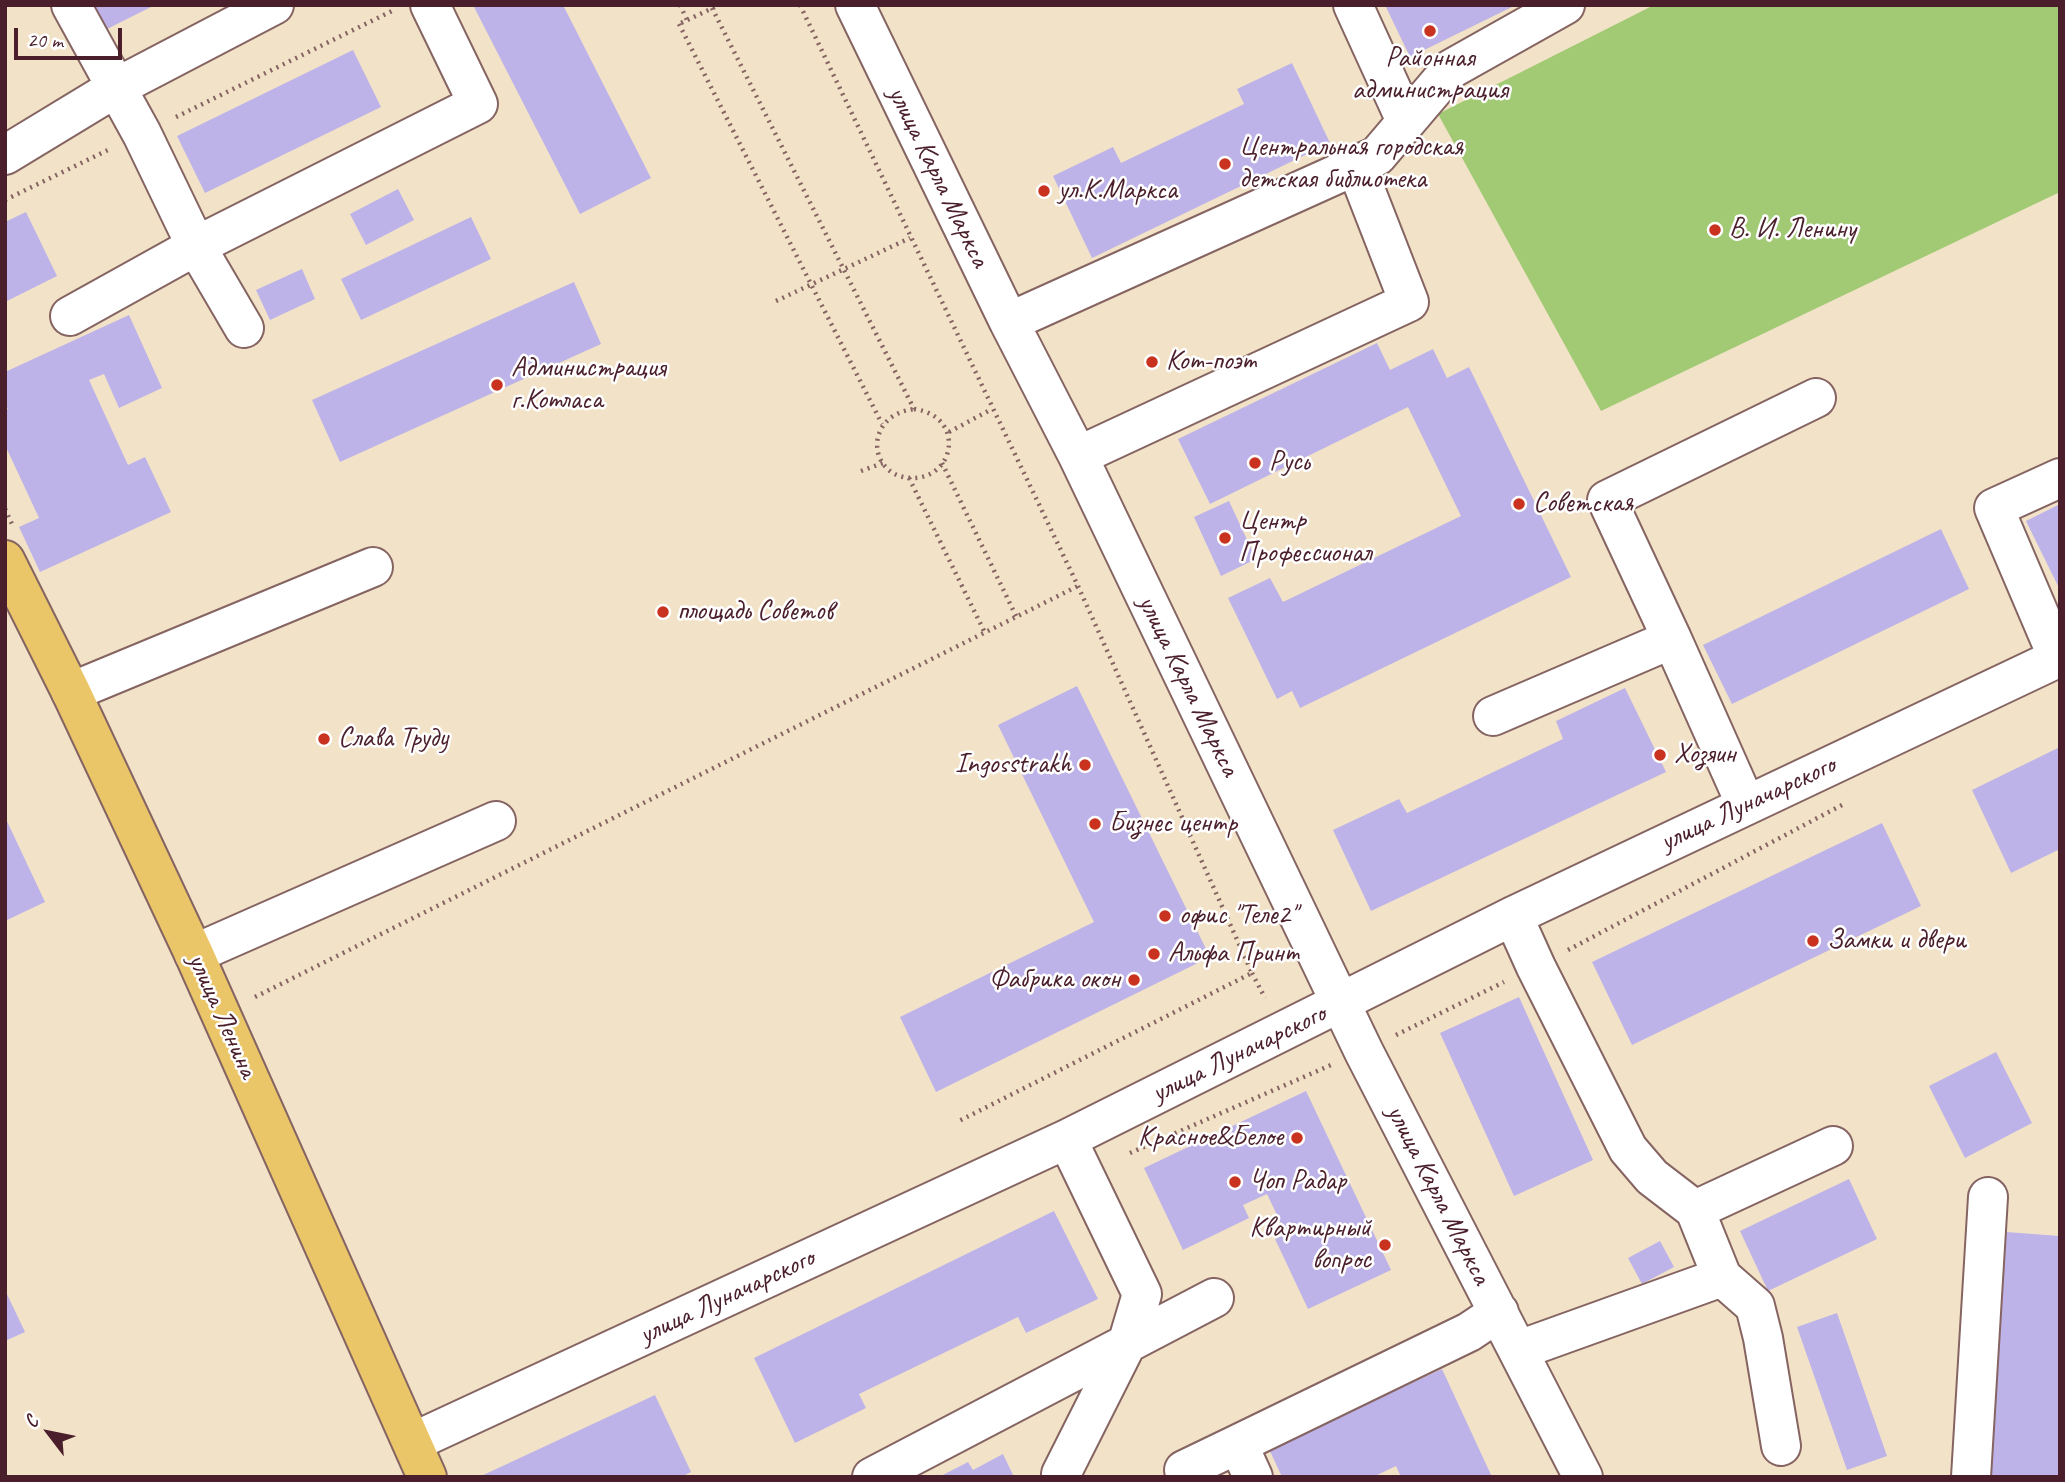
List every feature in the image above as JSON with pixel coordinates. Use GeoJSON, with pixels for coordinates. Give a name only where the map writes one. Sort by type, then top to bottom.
{"type":"FeatureCollection","features":[{"type":"Feature","properties":{"kind":"main road","name":"улица Ленина"},"geometry":{"type":"LineString","coordinates":[[5,560],[71,692],[194,954],[427,1477]]}},
{"type":"Feature","properties":{"kind":"street"},"geometry":{"type":"LineString","coordinates":[[71,5],[142,134],[196,246],[244,328]]}},
{"type":"Feature","properties":{"kind":"street"},"geometry":{"type":"LineString","coordinates":[[5,155],[117,87],[274,5]]}},
{"type":"Feature","properties":{"kind":"street"},"geometry":{"type":"LineString","coordinates":[[70,316],[196,246],[478,104],[430,5]]}},
{"type":"Feature","properties":{"kind":"street","name":"улица Карла Маркса"},"geometry":{"type":"LineString","coordinates":[[855,5],[1009,322],[1078,456],[1364,1052],[1583,1477]]}},
{"type":"Feature","properties":{"kind":"street"},"geometry":{"type":"LineString","coordinates":[[1353,5],[1406,121]]}},
{"type":"Feature","properties":{"kind":"street"},"geometry":{"type":"LineString","coordinates":[[1009,322],[1377,156],[1451,69],[1565,5]]}},
{"type":"Feature","properties":{"kind":"street"},"geometry":{"type":"LineString","coordinates":[[1078,456],[1409,302],[1356,166]]}},
{"type":"Feature","properties":{"kind":"street"},"geometry":{"type":"LineString","coordinates":[[1746,805],[1606,500],[1816,398]]}},
{"type":"Feature","properties":{"kind":"street"},"geometry":{"type":"LineString","coordinates":[[2059,657],[1994,508],[2060,478]]}},
{"type":"Feature","properties":{"kind":"street"},"geometry":{"type":"LineString","coordinates":[[71,692],[373,567]]}},
{"type":"Feature","properties":{"kind":"street"},"geometry":{"type":"LineString","coordinates":[[1493,716],[1672,639]]}},
{"type":"Feature","properties":{"kind":"street","name":"улица Луначарского"},"geometry":{"type":"LineString","coordinates":[[413,1442],[1067,1139],[1513,916],[2059,657]]}},
{"type":"Feature","properties":{"kind":"street"},"geometry":{"type":"LineString","coordinates":[[194,954],[496,821]]}},
{"type":"Feature","properties":{"kind":"street"},"geometry":{"type":"LineString","coordinates":[[1513,916],[1628,1149],[1652,1177],[1695,1210],[1722,1277],[1755,1306],[1781,1446]]}},
{"type":"Feature","properties":{"kind":"street"},"geometry":{"type":"LineString","coordinates":[[1060,1474],[1128,1341],[1142,1294],[1067,1139]]}},
{"type":"Feature","properties":{"kind":"street"},"geometry":{"type":"LineString","coordinates":[[1695,1210],[1833,1146]]}},
{"type":"Feature","properties":{"kind":"street"},"geometry":{"type":"LineString","coordinates":[[1971,1477],[1988,1198]]}},
{"type":"Feature","properties":{"kind":"street"},"geometry":{"type":"LineString","coordinates":[[1519,1350],[1722,1277]]}},
{"type":"Feature","properties":{"kind":"street"},"geometry":{"type":"LineString","coordinates":[[872,1477],[1214,1298]]}},
{"type":"Feature","properties":{"kind":"street"},"geometry":{"type":"LineString","coordinates":[[1184,1470],[1246,1460],[1469,1332],[1499,1312]]}},
{"type":"Feature","properties":{"kind":"path"},"geometry":{"type":"LineString","coordinates":[[5,200],[404,5]]}},
{"type":"Feature","properties":{"kind":"path"},"geometry":{"type":"LineString","coordinates":[[679,24],[687,20],[680,5]]}},
{"type":"Feature","properties":{"kind":"path"},"geometry":{"type":"LineString","coordinates":[[679,24],[719,5]]}},
{"type":"Feature","properties":{"kind":"path"},"geometry":{"type":"LineString","coordinates":[[800,5],[1078,586],[1252,973],[957,1122]]}},
{"type":"Feature","properties":{"kind":"path"},"geometry":{"type":"LineString","coordinates":[[712,8],[914,408]]}},
{"type":"Feature","properties":{"kind":"path"},"geometry":{"type":"LineString","coordinates":[[679,24],[882,424]]}},
{"type":"Feature","properties":{"kind":"path"},"geometry":{"type":"LineString","coordinates":[[776,301],[910,238]]}},
{"type":"Feature","properties":{"kind":"path"},"geometry":{"type":"LineString","coordinates":[[914,408],[935,415],[949,432],[950,443],[942,463],[933,472],[921,477],[909,478],[890,470],[883,463],[877,444],[882,424],[901,410],[914,408]]}},
{"type":"Feature","properties":{"kind":"path"},"geometry":{"type":"LineString","coordinates":[[949,432],[992,409]]}},
{"type":"Feature","properties":{"kind":"path"},"geometry":{"type":"LineString","coordinates":[[861,471],[883,463]]}},
{"type":"Feature","properties":{"kind":"path"},"geometry":{"type":"LineString","coordinates":[[942,463],[1017,618]]}},
{"type":"Feature","properties":{"kind":"path"},"geometry":{"type":"LineString","coordinates":[[909,478],[985,634]]}},
{"type":"Feature","properties":{"kind":"path"},"geometry":{"type":"LineString","coordinates":[[248,1001],[1078,586]]}},
{"type":"Feature","properties":{"kind":"green space"},"geometry":{"type":"Polygon","coordinates":[[[1654,5],[2060,5],[2060,192],[1601,411],[1438,114],[1654,5]]]}},
{"type":"Feature","properties":{"kind":"building"},"geometry":{"type":"Polygon","coordinates":[[[85,5],[155,5],[99,33],[85,5]]]}},
{"type":"Feature","properties":{"kind":"building"},"geometry":{"type":"Polygon","coordinates":[[[473,5],[563,5],[651,178],[580,214],[473,5]]]}},
{"type":"Feature","properties":{"kind":"building","name":"Районная администрация"},"geometry":{"type":"Polygon","coordinates":[[[1385,5],[1516,5],[1410,57],[1385,5]]]}},
{"type":"Feature","properties":{"kind":"building"},"geometry":{"type":"Polygon","coordinates":[[[353,50],[381,107],[205,193],[177,136],[353,50]]]}},
{"type":"Feature","properties":{"kind":"building"},"geometry":{"type":"Polygon","coordinates":[[[1292,63],[1330,143],[1092,258],[1053,176],[1113,147],[1121,163],[1244,104],[1237,89],[1292,63]]]}},
{"type":"Feature","properties":{"kind":"building"},"geometry":{"type":"Polygon","coordinates":[[[398,189],[414,220],[366,245],[350,214],[398,189]]]}},
{"type":"Feature","properties":{"kind":"building"},"geometry":{"type":"Polygon","coordinates":[[[26,212],[57,276],[5,302],[5,222],[26,212]]]}},
{"type":"Feature","properties":{"kind":"building"},"geometry":{"type":"Polygon","coordinates":[[[471,217],[491,259],[361,320],[341,279],[471,217]]]}},
{"type":"Feature","properties":{"kind":"building"},"geometry":{"type":"Polygon","coordinates":[[[302,269],[315,299],[270,320],[256,290],[302,269]]]}},
{"type":"Feature","properties":{"kind":"building"},"geometry":{"type":"Polygon","coordinates":[[[574,282],[601,344],[340,462],[312,400],[574,282]]]}},
{"type":"Feature","properties":{"kind":"building"},"geometry":{"type":"Polygon","coordinates":[[[129,315],[162,388],[119,408],[104,374],[89,380],[128,465],[145,457],[171,512],[40,572],[19,527],[39,518],[5,445],[5,410],[8,409],[5,403],[5,372],[129,315]]]}},
{"type":"Feature","properties":{"kind":"building"},"geometry":{"type":"Polygon","coordinates":[[[1377,343],[1390,370],[1433,349],[1447,378],[1469,367],[1571,577],[1300,708],[1292,691],[1277,699],[1228,598],[1270,578],[1283,602],[1461,516],[1408,407],[1210,504],[1178,439],[1377,343]]]}},
{"type":"Feature","properties":{"kind":"building","name":"Центр Профессионал"},"geometry":{"type":"Polygon","coordinates":[[[1229,501],[1256,559],[1221,576],[1194,517],[1229,501]]]}},
{"type":"Feature","properties":{"kind":"building"},"geometry":{"type":"Polygon","coordinates":[[[2060,504],[2060,590],[2026,521],[2060,504]]]}},
{"type":"Feature","properties":{"kind":"building"},"geometry":{"type":"Polygon","coordinates":[[[1941,529],[1969,589],[1732,704],[1703,645],[1941,529]]]}},
{"type":"Feature","properties":{"kind":"building","name":"Бизнес центр"},"geometry":{"type":"Polygon","coordinates":[[[1077,686],[1210,957],[936,1092],[900,1017],[1094,922],[998,725],[1077,686]]]}},
{"type":"Feature","properties":{"kind":"building"},"geometry":{"type":"Polygon","coordinates":[[[1625,688],[1666,772],[1371,911],[1333,830],[1399,799],[1407,813],[1563,739],[1556,721],[1625,688]]]}},
{"type":"Feature","properties":{"kind":"building"},"geometry":{"type":"Polygon","coordinates":[[[2060,747],[2060,849],[2011,873],[1972,790],[2060,747]]]}},
{"type":"Feature","properties":{"kind":"building"},"geometry":{"type":"Polygon","coordinates":[[[5,817],[45,902],[5,921],[5,817]]]}},
{"type":"Feature","properties":{"kind":"building"},"geometry":{"type":"Polygon","coordinates":[[[1882,823],[1921,906],[1632,1045],[1592,962],[1882,823]]]}},
{"type":"Feature","properties":{"kind":"building"},"geometry":{"type":"Polygon","coordinates":[[[1519,997],[1593,1160],[1514,1196],[1440,1033],[1519,997]]]}},
{"type":"Feature","properties":{"kind":"building"},"geometry":{"type":"Polygon","coordinates":[[[1996,1052],[2032,1123],[1965,1158],[1929,1086],[1996,1052]]]}},
{"type":"Feature","properties":{"kind":"building"},"geometry":{"type":"Polygon","coordinates":[[[1306,1091],[1391,1270],[1308,1309],[1275,1239],[1286,1234],[1267,1194],[1243,1205],[1249,1218],[1183,1250],[1144,1168],[1306,1091]]]}},
{"type":"Feature","properties":{"kind":"building"},"geometry":{"type":"Polygon","coordinates":[[[1849,1179],[1877,1239],[1768,1291],[1740,1231],[1849,1179]]]}},
{"type":"Feature","properties":{"kind":"building"},"geometry":{"type":"Polygon","coordinates":[[[1054,1211],[1098,1299],[1026,1333],[1018,1317],[859,1394],[866,1408],[795,1443],[754,1358],[1054,1211]]]}},
{"type":"Feature","properties":{"kind":"building"},"geometry":{"type":"Polygon","coordinates":[[[2006,1232],[2060,1236],[2060,1477],[1989,1477],[2006,1232]]]}},
{"type":"Feature","properties":{"kind":"building"},"geometry":{"type":"Polygon","coordinates":[[[1660,1241],[1674,1267],[1642,1284],[1628,1258],[1660,1241]]]}},
{"type":"Feature","properties":{"kind":"building"},"geometry":{"type":"Polygon","coordinates":[[[5,1290],[25,1332],[5,1341],[5,1290]]]}},
{"type":"Feature","properties":{"kind":"building"},"geometry":{"type":"Polygon","coordinates":[[[1837,1313],[1887,1456],[1847,1470],[1797,1327],[1837,1313]]]}},
{"type":"Feature","properties":{"kind":"building"},"geometry":{"type":"Polygon","coordinates":[[[1442,1369],[1492,1477],[1401,1477],[1396,1466],[1373,1477],[1282,1477],[1269,1449],[1442,1369]]]}},
{"type":"Feature","properties":{"kind":"building"},"geometry":{"type":"Polygon","coordinates":[[[655,1395],[691,1472],[681,1477],[479,1477],[655,1395]]]}},
{"type":"Feature","properties":{"kind":"building"},"geometry":{"type":"Polygon","coordinates":[[[1003,1454],[1014,1477],[939,1477],[968,1462],[973,1470],[1003,1454]]]}},
{"type":"Feature","properties":{"kind":"place","name":"Районная администрация"},"geometry":{"type":"Point","coordinates":[1430,31]}},
{"type":"Feature","properties":{"kind":"place","name":"Центральная городская детская библиотека"},"geometry":{"type":"Point","coordinates":[1225,164]}},
{"type":"Feature","properties":{"kind":"place","name":"ул.К.Маркса"},"geometry":{"type":"Point","coordinates":[1044,191]}},
{"type":"Feature","properties":{"kind":"place","name":"В. И. Ленину"},"geometry":{"type":"Point","coordinates":[1715,230]}},
{"type":"Feature","properties":{"kind":"place","name":"Кот-поэт"},"geometry":{"type":"Point","coordinates":[1152,362]}},
{"type":"Feature","properties":{"kind":"place","name":"Администрация г.Котласа"},"geometry":{"type":"Point","coordinates":[497,385]}},
{"type":"Feature","properties":{"kind":"place","name":"Русь"},"geometry":{"type":"Point","coordinates":[1255,463]}},
{"type":"Feature","properties":{"kind":"place","name":"Советская"},"geometry":{"type":"Point","coordinates":[1519,504]}},
{"type":"Feature","properties":{"kind":"place","name":"Центр Профессионал"},"geometry":{"type":"Point","coordinates":[1225,538]}},
{"type":"Feature","properties":{"kind":"place","name":"площадь Советов"},"geometry":{"type":"Point","coordinates":[663,612]}},
{"type":"Feature","properties":{"kind":"place","name":"Слава Труду"},"geometry":{"type":"Point","coordinates":[324,739]}},
{"type":"Feature","properties":{"kind":"place","name":"Хозяин"},"geometry":{"type":"Point","coordinates":[1660,755]}},
{"type":"Feature","properties":{"kind":"place","name":"Ingosstrakh"},"geometry":{"type":"Point","coordinates":[1085,765]}},
{"type":"Feature","properties":{"kind":"place","name":"Бизнес центр"},"geometry":{"type":"Point","coordinates":[1095,824]}},
{"type":"Feature","properties":{"kind":"place","name":"офис \"Теле2\""},"geometry":{"type":"Point","coordinates":[1165,916]}},
{"type":"Feature","properties":{"kind":"place","name":"Замки и двери"},"geometry":{"type":"Point","coordinates":[1813,941]}},
{"type":"Feature","properties":{"kind":"place","name":"Альфа Принт"},"geometry":{"type":"Point","coordinates":[1154,954]}},
{"type":"Feature","properties":{"kind":"place","name":"Фабрика окон"},"geometry":{"type":"Point","coordinates":[1134,980]}},
{"type":"Feature","properties":{"kind":"place","name":"Красное&Белое"},"geometry":{"type":"Point","coordinates":[1297,1138]}},
{"type":"Feature","properties":{"kind":"place","name":"Чоп Радар"},"geometry":{"type":"Point","coordinates":[1235,1182]}},
{"type":"Feature","properties":{"kind":"place","name":"Квартирный вопрос"},"geometry":{"type":"Point","coordinates":[1385,1245]}}]}
